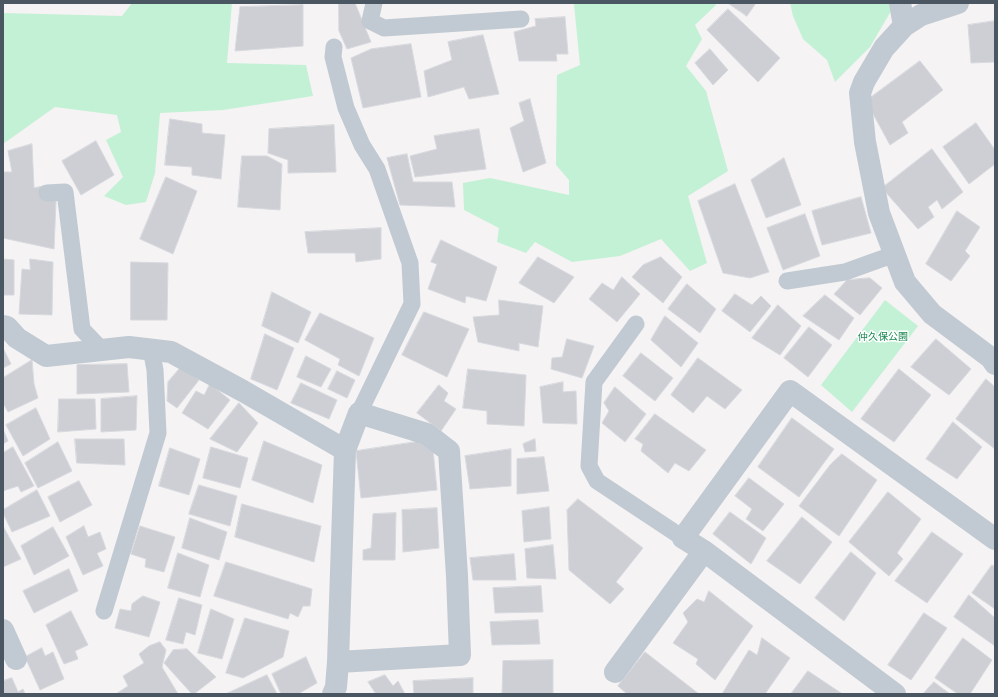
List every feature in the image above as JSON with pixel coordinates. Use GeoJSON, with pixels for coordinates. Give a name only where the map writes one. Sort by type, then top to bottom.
{"type":"FeatureCollection","features":[{"type":"Feature","properties":{"kind":"street"},"geometry":{"type":"LineString","coordinates":[[900,3],[904,26]]}},
{"type":"Feature","properties":{"kind":"street"},"geometry":{"type":"LineString","coordinates":[[958,3],[921,15],[904,26],[884,48],[864,82],[860,93],[865,142],[879,213],[905,282],[932,314],[991,358],[995,364]]}},
{"type":"Feature","properties":{"kind":"street"},"geometry":{"type":"LineString","coordinates":[[3,326],[7,327],[17,338],[46,356],[129,347],[171,352],[243,390],[345,450]]}},
{"type":"Feature","properties":{"kind":"street"},"geometry":{"type":"LineString","coordinates":[[895,694],[704,551],[683,538],[790,391],[995,539]]}},
{"type":"Feature","properties":{"kind":"street"},"geometry":{"type":"LineString","coordinates":[[333,694],[336,687],[338,662],[345,450],[359,413],[427,434],[449,451],[460,655],[338,662]]}},
{"type":"Feature","properties":{"kind":"street"},"geometry":{"type":"LineString","coordinates":[[615,672],[704,551]]}},
{"type":"Feature","properties":{"kind":"street"},"geometry":{"type":"LineString","coordinates":[[3,630],[16,659]]}},
{"type":"Feature","properties":{"kind":"lane"},"geometry":{"type":"LineString","coordinates":[[374,3],[370,21],[384,28],[521,19]]}},
{"type":"Feature","properties":{"kind":"lane"},"geometry":{"type":"LineString","coordinates":[[334,46],[333,57],[346,108],[362,145],[377,169],[410,263],[412,304],[359,413]]}},
{"type":"Feature","properties":{"kind":"lane"},"geometry":{"type":"LineString","coordinates":[[47,193],[65,192],[82,329],[101,349]]}},
{"type":"Feature","properties":{"kind":"lane"},"geometry":{"type":"LineString","coordinates":[[786,281],[845,272],[895,254]]}},
{"type":"Feature","properties":{"kind":"lane"},"geometry":{"type":"LineString","coordinates":[[636,324],[594,382],[589,466],[597,481],[683,538]]}},
{"type":"Feature","properties":{"kind":"lane"},"geometry":{"type":"LineString","coordinates":[[104,611],[158,433],[155,370],[151,349]]}},
{"type":"Feature","properties":{"kind":"green space"},"geometry":{"type":"Polygon","coordinates":[[[132,3],[232,3],[227,63],[306,65],[313,96],[223,110],[160,113],[155,173],[146,202],[126,205],[104,196],[123,177],[106,140],[121,132],[117,115],[55,107],[3,144],[3,13],[122,16],[132,3]]]}},
{"type":"Feature","properties":{"kind":"green space"},"geometry":{"type":"Polygon","coordinates":[[[569,3],[714,3],[716,5],[695,25],[702,39],[686,66],[706,91],[728,171],[688,196],[707,263],[690,271],[661,239],[620,256],[572,262],[535,242],[526,253],[497,242],[499,228],[464,210],[463,183],[490,178],[569,195],[569,180],[556,165],[557,75],[580,65],[574,4],[569,3]]]}},
{"type":"Feature","properties":{"kind":"green space"},"geometry":{"type":"Polygon","coordinates":[[[790,3],[890,3],[891,11],[870,47],[835,82],[827,60],[803,39],[793,16],[790,3]]]}},
{"type":"Feature","properties":{"kind":"green space","name":"仲久保公園"},"geometry":{"type":"Polygon","coordinates":[[[885,300],[918,326],[852,412],[821,385],[885,300]]]}},
{"type":"Feature","properties":{"kind":"building"},"geometry":{"type":"Polygon","coordinates":[[[339,3],[355,3],[371,42],[347,49],[339,31],[339,3]]]}},
{"type":"Feature","properties":{"kind":"building"},"geometry":{"type":"Polygon","coordinates":[[[728,3],[756,3],[747,16],[728,3]]]}},
{"type":"Feature","properties":{"kind":"building"},"geometry":{"type":"Polygon","coordinates":[[[303,5],[303,46],[235,51],[240,7],[303,5]]]}},
{"type":"Feature","properties":{"kind":"building"},"geometry":{"type":"Polygon","coordinates":[[[728,9],[780,58],[758,82],[707,30],[728,9]]]}},
{"type":"Feature","properties":{"kind":"building"},"geometry":{"type":"Polygon","coordinates":[[[565,17],[568,54],[556,54],[557,61],[519,61],[514,32],[536,26],[535,19],[565,17]]]}},
{"type":"Feature","properties":{"kind":"building"},"geometry":{"type":"Polygon","coordinates":[[[995,21],[995,62],[971,63],[968,25],[995,21]]]}},
{"type":"Feature","properties":{"kind":"building"},"geometry":{"type":"Polygon","coordinates":[[[483,35],[499,94],[469,99],[464,87],[428,97],[424,71],[452,60],[448,42],[483,35]]]}},
{"type":"Feature","properties":{"kind":"building"},"geometry":{"type":"Polygon","coordinates":[[[411,44],[421,97],[363,108],[351,58],[371,49],[411,44]]]}},
{"type":"Feature","properties":{"kind":"building"},"geometry":{"type":"Polygon","coordinates":[[[710,49],[728,70],[713,85],[695,63],[710,49]]]}},
{"type":"Feature","properties":{"kind":"building"},"geometry":{"type":"Polygon","coordinates":[[[920,61],[943,90],[902,122],[908,133],[890,145],[866,101],[920,61]]]}},
{"type":"Feature","properties":{"kind":"building"},"geometry":{"type":"Polygon","coordinates":[[[530,99],[546,163],[523,172],[510,128],[524,121],[519,103],[530,99]]]}},
{"type":"Feature","properties":{"kind":"building"},"geometry":{"type":"Polygon","coordinates":[[[170,119],[202,124],[202,133],[225,135],[221,179],[192,175],[192,167],[165,165],[170,119]]]}},
{"type":"Feature","properties":{"kind":"building"},"geometry":{"type":"Polygon","coordinates":[[[976,123],[995,150],[995,164],[969,184],[943,147],[976,123]]]}},
{"type":"Feature","properties":{"kind":"building"},"geometry":{"type":"Polygon","coordinates":[[[334,125],[336,172],[288,173],[288,160],[268,153],[269,129],[334,125]]]}},
{"type":"Feature","properties":{"kind":"building"},"geometry":{"type":"Polygon","coordinates":[[[479,129],[486,169],[415,177],[410,156],[437,149],[434,136],[479,129]]]}},
{"type":"Feature","properties":{"kind":"building"},"geometry":{"type":"Polygon","coordinates":[[[96,141],[114,175],[81,195],[62,161],[96,141]]]}},
{"type":"Feature","properties":{"kind":"building"},"geometry":{"type":"Polygon","coordinates":[[[32,144],[34,188],[43,186],[56,201],[54,249],[3,238],[3,172],[12,172],[8,151],[32,144]]]}},
{"type":"Feature","properties":{"kind":"building"},"geometry":{"type":"Polygon","coordinates":[[[932,149],[963,192],[942,209],[937,200],[928,207],[934,217],[918,229],[882,188],[932,149]]]}},
{"type":"Feature","properties":{"kind":"building"},"geometry":{"type":"Polygon","coordinates":[[[407,154],[413,182],[452,182],[455,207],[400,205],[387,158],[407,154]]]}},
{"type":"Feature","properties":{"kind":"building"},"geometry":{"type":"Polygon","coordinates":[[[242,156],[267,156],[282,164],[280,210],[238,207],[242,156]]]}},
{"type":"Feature","properties":{"kind":"building"},"geometry":{"type":"Polygon","coordinates":[[[784,158],[801,205],[766,218],[751,180],[784,158]]]}},
{"type":"Feature","properties":{"kind":"building"},"geometry":{"type":"Polygon","coordinates":[[[166,177],[197,191],[173,254],[140,239],[166,177]]]}},
{"type":"Feature","properties":{"kind":"building"},"geometry":{"type":"Polygon","coordinates":[[[735,184],[769,272],[750,278],[723,273],[698,201],[735,184]]]}},
{"type":"Feature","properties":{"kind":"building"},"geometry":{"type":"Polygon","coordinates":[[[861,197],[871,233],[822,245],[812,211],[861,197]]]}},
{"type":"Feature","properties":{"kind":"building"},"geometry":{"type":"Polygon","coordinates":[[[957,211],[980,227],[965,251],[970,256],[951,281],[926,264],[957,211]]]}},
{"type":"Feature","properties":{"kind":"building"},"geometry":{"type":"Polygon","coordinates":[[[805,214],[820,256],[783,270],[767,228],[805,214]]]}},
{"type":"Feature","properties":{"kind":"building"},"geometry":{"type":"Polygon","coordinates":[[[381,228],[381,259],[356,262],[355,253],[308,253],[305,232],[381,228]]]}},
{"type":"Feature","properties":{"kind":"building"},"geometry":{"type":"Polygon","coordinates":[[[441,240],[497,267],[486,301],[466,296],[465,303],[428,289],[437,264],[431,262],[441,240]]]}},
{"type":"Feature","properties":{"kind":"building"},"geometry":{"type":"Polygon","coordinates":[[[538,257],[574,277],[554,303],[519,283],[538,257]]]}},
{"type":"Feature","properties":{"kind":"building"},"geometry":{"type":"Polygon","coordinates":[[[661,257],[682,277],[663,303],[632,277],[643,265],[661,257]]]}},
{"type":"Feature","properties":{"kind":"building"},"geometry":{"type":"Polygon","coordinates":[[[3,259],[14,260],[14,295],[3,295],[3,259]]]}},
{"type":"Feature","properties":{"kind":"building"},"geometry":{"type":"Polygon","coordinates":[[[30,259],[53,262],[52,315],[19,314],[22,269],[30,270],[30,259]]]}},
{"type":"Feature","properties":{"kind":"building"},"geometry":{"type":"Polygon","coordinates":[[[131,262],[168,263],[167,320],[131,320],[131,262]]]}},
{"type":"Feature","properties":{"kind":"building"},"geometry":{"type":"Polygon","coordinates":[[[622,277],[640,294],[617,322],[589,299],[602,283],[613,290],[622,277]]]}},
{"type":"Feature","properties":{"kind":"building"},"geometry":{"type":"Polygon","coordinates":[[[870,278],[882,288],[860,315],[834,294],[847,280],[870,278]]]}},
{"type":"Feature","properties":{"kind":"building"},"geometry":{"type":"Polygon","coordinates":[[[687,284],[716,309],[700,333],[668,309],[687,284]]]}},
{"type":"Feature","properties":{"kind":"building"},"geometry":{"type":"Polygon","coordinates":[[[272,292],[311,312],[298,343],[262,326],[272,292]]]}},
{"type":"Feature","properties":{"kind":"building"},"geometry":{"type":"Polygon","coordinates":[[[735,294],[752,305],[761,296],[771,306],[750,332],[722,311],[735,294]]]}},
{"type":"Feature","properties":{"kind":"building"},"geometry":{"type":"Polygon","coordinates":[[[825,295],[854,318],[839,340],[803,316],[825,295]]]}},
{"type":"Feature","properties":{"kind":"building"},"geometry":{"type":"Polygon","coordinates":[[[499,300],[543,306],[538,347],[519,343],[519,351],[478,342],[473,317],[499,315],[499,300]]]}},
{"type":"Feature","properties":{"kind":"building"},"geometry":{"type":"Polygon","coordinates":[[[778,305],[801,326],[780,355],[752,338],[778,305]]]}},
{"type":"Feature","properties":{"kind":"building"},"geometry":{"type":"Polygon","coordinates":[[[424,312],[469,329],[447,377],[402,355],[424,312]]]}},
{"type":"Feature","properties":{"kind":"building"},"geometry":{"type":"Polygon","coordinates":[[[320,313],[374,338],[359,376],[338,365],[340,359],[305,340],[320,313]]]}},
{"type":"Feature","properties":{"kind":"building"},"geometry":{"type":"Polygon","coordinates":[[[665,316],[698,343],[681,367],[651,340],[665,316]]]}},
{"type":"Feature","properties":{"kind":"building"},"geometry":{"type":"Polygon","coordinates":[[[809,327],[832,345],[808,377],[784,358],[809,327]]]}},
{"type":"Feature","properties":{"kind":"building"},"geometry":{"type":"Polygon","coordinates":[[[265,334],[294,348],[277,390],[251,379],[265,334]]]}},
{"type":"Feature","properties":{"kind":"building"},"geometry":{"type":"Polygon","coordinates":[[[567,339],[594,346],[582,378],[551,369],[552,358],[562,357],[567,339]]]}},
{"type":"Feature","properties":{"kind":"building"},"geometry":{"type":"Polygon","coordinates":[[[936,339],[971,369],[949,395],[911,367],[936,339]]]}},
{"type":"Feature","properties":{"kind":"building"},"geometry":{"type":"Polygon","coordinates":[[[3,348],[11,364],[3,368],[3,348]]]}},
{"type":"Feature","properties":{"kind":"building"},"geometry":{"type":"Polygon","coordinates":[[[641,353],[673,378],[655,401],[623,376],[641,353]]]}},
{"type":"Feature","properties":{"kind":"building"},"geometry":{"type":"Polygon","coordinates":[[[306,356],[331,369],[321,387],[297,377],[306,356]]]}},
{"type":"Feature","properties":{"kind":"building"},"geometry":{"type":"Polygon","coordinates":[[[698,358],[742,390],[725,409],[707,396],[693,413],[671,395],[698,358]]]}},
{"type":"Feature","properties":{"kind":"building"},"geometry":{"type":"Polygon","coordinates":[[[32,360],[34,384],[38,398],[8,412],[3,403],[3,378],[32,360]]]}},
{"type":"Feature","properties":{"kind":"building"},"geometry":{"type":"Polygon","coordinates":[[[127,364],[129,392],[77,394],[77,365],[127,364]]]}},
{"type":"Feature","properties":{"kind":"building"},"geometry":{"type":"Polygon","coordinates":[[[181,367],[199,380],[177,408],[167,401],[168,382],[181,367]]]}},
{"type":"Feature","properties":{"kind":"building"},"geometry":{"type":"Polygon","coordinates":[[[468,369],[526,375],[524,426],[487,424],[487,411],[463,408],[468,369]]]}},
{"type":"Feature","properties":{"kind":"building"},"geometry":{"type":"Polygon","coordinates":[[[899,369],[931,395],[894,442],[861,419],[899,369]]]}},
{"type":"Feature","properties":{"kind":"building"},"geometry":{"type":"Polygon","coordinates":[[[337,371],[355,380],[347,398],[328,389],[337,371]]]}},
{"type":"Feature","properties":{"kind":"building"},"geometry":{"type":"Polygon","coordinates":[[[986,379],[995,387],[995,449],[956,419],[986,379]]]}},
{"type":"Feature","properties":{"kind":"building"},"geometry":{"type":"Polygon","coordinates":[[[563,382],[563,392],[576,391],[577,424],[543,423],[540,387],[563,382]]]}},
{"type":"Feature","properties":{"kind":"building"},"geometry":{"type":"Polygon","coordinates":[[[301,383],[337,400],[329,419],[291,403],[301,383]]]}},
{"type":"Feature","properties":{"kind":"building"},"geometry":{"type":"Polygon","coordinates":[[[210,384],[230,400],[208,429],[182,413],[196,391],[204,395],[210,384]]]}},
{"type":"Feature","properties":{"kind":"building"},"geometry":{"type":"Polygon","coordinates":[[[439,385],[448,393],[444,401],[456,409],[441,431],[417,413],[439,385]]]}},
{"type":"Feature","properties":{"kind":"building"},"geometry":{"type":"Polygon","coordinates":[[[615,387],[646,414],[625,442],[602,423],[609,411],[604,403],[615,387]]]}},
{"type":"Feature","properties":{"kind":"building"},"geometry":{"type":"Polygon","coordinates":[[[137,396],[136,430],[101,432],[101,399],[137,396]]]}},
{"type":"Feature","properties":{"kind":"building"},"geometry":{"type":"Polygon","coordinates":[[[59,399],[95,399],[96,429],[58,432],[59,399]]]}},
{"type":"Feature","properties":{"kind":"building"},"geometry":{"type":"Polygon","coordinates":[[[239,403],[258,423],[237,452],[210,439],[239,403]]]}},
{"type":"Feature","properties":{"kind":"building"},"geometry":{"type":"Polygon","coordinates":[[[36,408],[50,439],[23,456],[6,425],[36,408]]]}},
{"type":"Feature","properties":{"kind":"building"},"geometry":{"type":"Polygon","coordinates":[[[655,414],[706,450],[689,471],[675,463],[668,473],[641,451],[643,444],[635,439],[655,414]]]}},
{"type":"Feature","properties":{"kind":"building"},"geometry":{"type":"Polygon","coordinates":[[[792,418],[834,449],[799,497],[758,467],[792,418]]]}},
{"type":"Feature","properties":{"kind":"building"},"geometry":{"type":"Polygon","coordinates":[[[953,422],[982,447],[957,479],[926,459],[953,422]]]}},
{"type":"Feature","properties":{"kind":"building"},"geometry":{"type":"Polygon","coordinates":[[[3,429],[8,441],[3,444],[3,429]]]}},
{"type":"Feature","properties":{"kind":"building"},"geometry":{"type":"Polygon","coordinates":[[[75,439],[124,439],[125,465],[77,463],[75,439]]]}},
{"type":"Feature","properties":{"kind":"building"},"geometry":{"type":"Polygon","coordinates":[[[535,439],[536,451],[525,452],[523,444],[535,439]]]}},
{"type":"Feature","properties":{"kind":"building"},"geometry":{"type":"Polygon","coordinates":[[[264,441],[322,465],[313,503],[252,480],[264,441]]]}},
{"type":"Feature","properties":{"kind":"building"},"geometry":{"type":"Polygon","coordinates":[[[422,441],[433,450],[437,490],[361,498],[356,451],[422,441]]]}},
{"type":"Feature","properties":{"kind":"building"},"geometry":{"type":"Polygon","coordinates":[[[58,442],[72,471],[38,488],[25,463],[58,442]]]}},
{"type":"Feature","properties":{"kind":"building"},"geometry":{"type":"Polygon","coordinates":[[[13,447],[34,486],[21,492],[18,486],[3,491],[3,453],[13,447]]]}},
{"type":"Feature","properties":{"kind":"building"},"geometry":{"type":"Polygon","coordinates":[[[211,447],[248,458],[240,488],[203,478],[211,447]]]}},
{"type":"Feature","properties":{"kind":"building"},"geometry":{"type":"Polygon","coordinates":[[[170,448],[200,459],[189,495],[159,486],[170,448]]]}},
{"type":"Feature","properties":{"kind":"building"},"geometry":{"type":"Polygon","coordinates":[[[511,449],[511,486],[470,489],[465,456],[511,449]]]}},
{"type":"Feature","properties":{"kind":"building"},"geometry":{"type":"Polygon","coordinates":[[[842,454],[877,480],[839,536],[799,506],[830,465],[842,454]]]}},
{"type":"Feature","properties":{"kind":"building"},"geometry":{"type":"Polygon","coordinates":[[[544,457],[549,491],[517,494],[517,459],[544,457]]]}},
{"type":"Feature","properties":{"kind":"building"},"geometry":{"type":"Polygon","coordinates":[[[749,478],[784,504],[763,531],[746,519],[752,509],[735,496],[749,478]]]}},
{"type":"Feature","properties":{"kind":"building"},"geometry":{"type":"Polygon","coordinates":[[[79,481],[92,505],[60,522],[48,497],[79,481]]]}},
{"type":"Feature","properties":{"kind":"building"},"geometry":{"type":"Polygon","coordinates":[[[199,485],[237,496],[230,526],[189,514],[199,485]]]}},
{"type":"Feature","properties":{"kind":"building"},"geometry":{"type":"Polygon","coordinates":[[[37,490],[50,516],[12,532],[3,510],[37,490]]]}},
{"type":"Feature","properties":{"kind":"building"},"geometry":{"type":"Polygon","coordinates":[[[888,492],[921,519],[897,553],[903,559],[889,576],[849,542],[888,492]]]}},
{"type":"Feature","properties":{"kind":"building"},"geometry":{"type":"Polygon","coordinates":[[[578,499],[643,548],[616,582],[624,589],[610,604],[569,570],[567,510],[578,499]]]}},
{"type":"Feature","properties":{"kind":"building"},"geometry":{"type":"Polygon","coordinates":[[[242,504],[321,526],[314,562],[235,537],[242,504]]]}},
{"type":"Feature","properties":{"kind":"building"},"geometry":{"type":"Polygon","coordinates":[[[549,507],[551,539],[524,542],[522,511],[549,507]]]}},
{"type":"Feature","properties":{"kind":"building"},"geometry":{"type":"Polygon","coordinates":[[[437,508],[439,548],[403,552],[402,510],[437,508]]]}},
{"type":"Feature","properties":{"kind":"building"},"geometry":{"type":"Polygon","coordinates":[[[730,512],[766,538],[751,564],[713,534],[730,512]]]}},
{"type":"Feature","properties":{"kind":"building"},"geometry":{"type":"Polygon","coordinates":[[[396,513],[395,560],[363,560],[363,550],[371,548],[373,514],[396,513]]]}},
{"type":"Feature","properties":{"kind":"building"},"geometry":{"type":"Polygon","coordinates":[[[802,517],[832,542],[800,584],[767,561],[802,517]]]}},
{"type":"Feature","properties":{"kind":"building"},"geometry":{"type":"Polygon","coordinates":[[[190,518],[227,532],[219,560],[182,548],[190,518]]]}},
{"type":"Feature","properties":{"kind":"building"},"geometry":{"type":"Polygon","coordinates":[[[3,526],[21,559],[3,567],[3,526]]]}},
{"type":"Feature","properties":{"kind":"building"},"geometry":{"type":"Polygon","coordinates":[[[84,526],[88,537],[100,532],[106,549],[97,553],[103,566],[83,575],[66,537],[84,526]]]}},
{"type":"Feature","properties":{"kind":"building"},"geometry":{"type":"Polygon","coordinates":[[[140,526],[175,537],[164,572],[145,567],[146,559],[131,554],[140,526]]]}},
{"type":"Feature","properties":{"kind":"building"},"geometry":{"type":"Polygon","coordinates":[[[53,527],[69,556],[34,575],[21,546],[53,527]]]}},
{"type":"Feature","properties":{"kind":"building"},"geometry":{"type":"Polygon","coordinates":[[[932,532],[963,554],[927,603],[895,581],[932,532]]]}},
{"type":"Feature","properties":{"kind":"building"},"geometry":{"type":"Polygon","coordinates":[[[553,545],[556,579],[527,578],[525,549],[553,545]]]}},
{"type":"Feature","properties":{"kind":"building"},"geometry":{"type":"Polygon","coordinates":[[[851,552],[876,573],[844,621],[815,598],[851,552]]]}},
{"type":"Feature","properties":{"kind":"building"},"geometry":{"type":"Polygon","coordinates":[[[178,553],[209,565],[200,597],[168,588],[178,553]]]}},
{"type":"Feature","properties":{"kind":"building"},"geometry":{"type":"Polygon","coordinates":[[[514,554],[516,580],[473,580],[470,558],[514,554]]]}},
{"type":"Feature","properties":{"kind":"building"},"geometry":{"type":"Polygon","coordinates":[[[226,562],[312,589],[310,606],[303,606],[298,617],[290,613],[288,619],[214,596],[226,562]]]}},
{"type":"Feature","properties":{"kind":"building"},"geometry":{"type":"Polygon","coordinates":[[[992,565],[995,567],[995,609],[972,593],[992,565]]]}},
{"type":"Feature","properties":{"kind":"building"},"geometry":{"type":"Polygon","coordinates":[[[69,569],[78,591],[34,613],[23,591],[69,569]]]}},
{"type":"Feature","properties":{"kind":"building"},"geometry":{"type":"Polygon","coordinates":[[[541,586],[543,612],[495,613],[493,588],[541,586]]]}},
{"type":"Feature","properties":{"kind":"building"},"geometry":{"type":"Polygon","coordinates":[[[709,591],[753,626],[715,680],[696,664],[698,659],[673,643],[688,622],[683,613],[697,599],[704,602],[709,591]]]}},
{"type":"Feature","properties":{"kind":"building"},"geometry":{"type":"Polygon","coordinates":[[[969,595],[995,618],[995,646],[954,617],[969,595]]]}},
{"type":"Feature","properties":{"kind":"building"},"geometry":{"type":"Polygon","coordinates":[[[143,596],[160,602],[149,637],[115,628],[120,609],[131,611],[132,604],[143,596]]]}},
{"type":"Feature","properties":{"kind":"building"},"geometry":{"type":"Polygon","coordinates":[[[179,598],[202,605],[195,635],[186,632],[183,644],[166,640],[179,598]]]}},
{"type":"Feature","properties":{"kind":"building"},"geometry":{"type":"Polygon","coordinates":[[[211,609],[234,619],[222,659],[198,653],[211,609]]]}},
{"type":"Feature","properties":{"kind":"building"},"geometry":{"type":"Polygon","coordinates":[[[71,611],[88,645],[75,651],[78,659],[64,664],[46,625],[71,611]]]}},
{"type":"Feature","properties":{"kind":"building"},"geometry":{"type":"Polygon","coordinates":[[[924,613],[947,628],[911,680],[888,665],[924,613]]]}},
{"type":"Feature","properties":{"kind":"building"},"geometry":{"type":"Polygon","coordinates":[[[245,618],[289,631],[283,657],[243,678],[226,673],[245,618]]]}},
{"type":"Feature","properties":{"kind":"building"},"geometry":{"type":"Polygon","coordinates":[[[538,620],[540,644],[492,645],[490,622],[538,620]]]}},
{"type":"Feature","properties":{"kind":"building"},"geometry":{"type":"Polygon","coordinates":[[[762,638],[790,658],[765,694],[722,694],[749,650],[757,655],[762,638]]]}},
{"type":"Feature","properties":{"kind":"building"},"geometry":{"type":"Polygon","coordinates":[[[963,638],[992,660],[970,694],[958,694],[935,678],[963,638]]]}},
{"type":"Feature","properties":{"kind":"building"},"geometry":{"type":"Polygon","coordinates":[[[160,642],[166,650],[162,667],[178,694],[116,694],[128,686],[123,676],[144,663],[139,654],[149,646],[160,642]]]}},
{"type":"Feature","properties":{"kind":"building"},"geometry":{"type":"Polygon","coordinates":[[[42,648],[45,656],[53,652],[64,679],[40,690],[25,657],[42,648]]]}},
{"type":"Feature","properties":{"kind":"building"},"geometry":{"type":"Polygon","coordinates":[[[187,649],[216,677],[194,694],[192,694],[164,663],[173,650],[187,649]]]}},
{"type":"Feature","properties":{"kind":"building"},"geometry":{"type":"Polygon","coordinates":[[[645,652],[699,694],[627,694],[618,686],[645,652]]]}},
{"type":"Feature","properties":{"kind":"building"},"geometry":{"type":"Polygon","coordinates":[[[306,657],[317,683],[298,694],[281,694],[272,674],[306,657]]]}},
{"type":"Feature","properties":{"kind":"building"},"geometry":{"type":"Polygon","coordinates":[[[553,660],[553,694],[502,694],[503,661],[553,660]]]}},
{"type":"Feature","properties":{"kind":"building"},"geometry":{"type":"Polygon","coordinates":[[[808,671],[841,693],[791,694],[808,671]]]}},
{"type":"Feature","properties":{"kind":"building"},"geometry":{"type":"Polygon","coordinates":[[[267,675],[277,694],[228,693],[267,675]]]}},
{"type":"Feature","properties":{"kind":"building"},"geometry":{"type":"Polygon","coordinates":[[[385,675],[393,686],[398,681],[405,694],[376,694],[368,682],[385,675]]]}},
{"type":"Feature","properties":{"kind":"building"},"geometry":{"type":"Polygon","coordinates":[[[12,678],[18,692],[23,689],[25,694],[3,694],[3,681],[12,678]]]}},
{"type":"Feature","properties":{"kind":"building"},"geometry":{"type":"Polygon","coordinates":[[[473,678],[473,694],[414,694],[413,681],[473,678]]]}},
{"type":"Feature","properties":{"kind":"building"},"geometry":{"type":"Polygon","coordinates":[[[934,682],[950,694],[923,694],[934,682]]]}}]}
